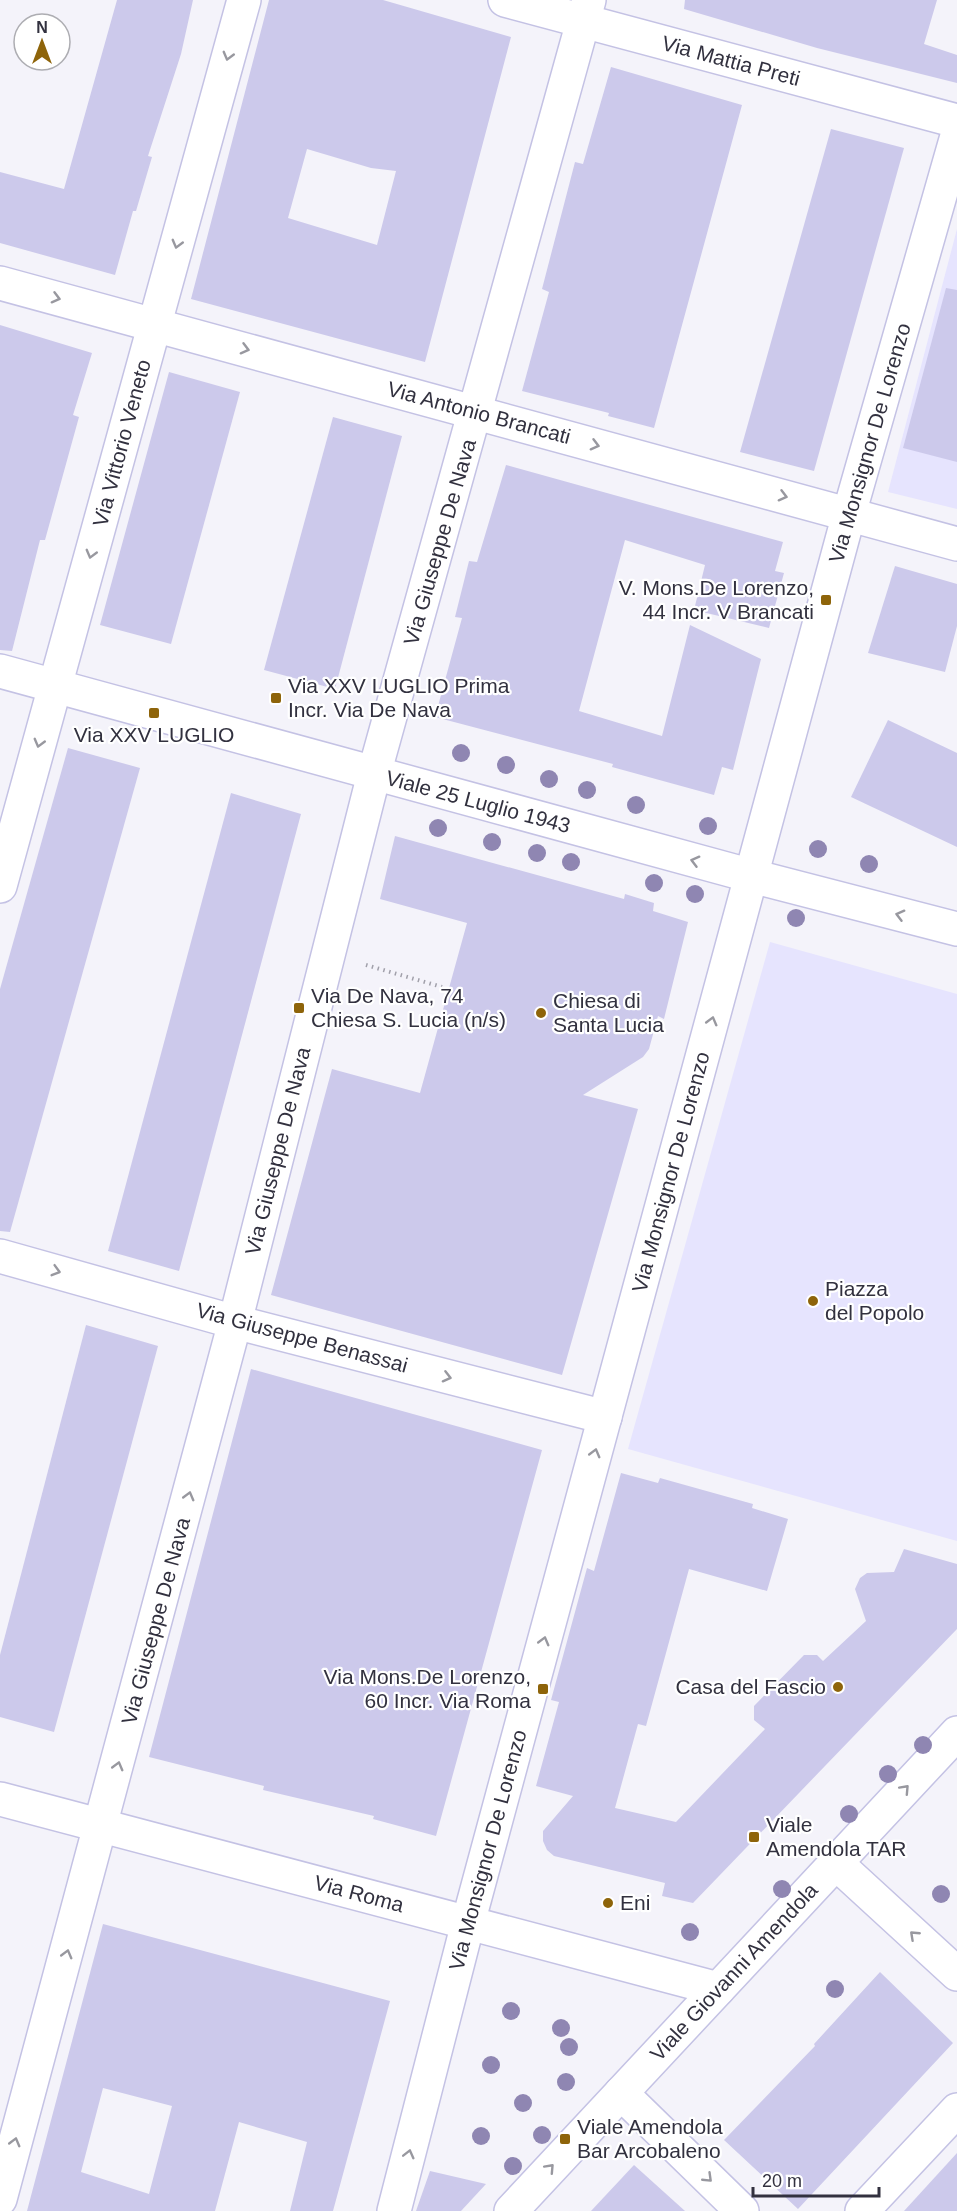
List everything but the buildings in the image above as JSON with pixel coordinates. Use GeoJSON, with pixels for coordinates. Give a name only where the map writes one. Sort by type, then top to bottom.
{"type":"FeatureCollection","features":[{"type":"Feature","properties":{"kind":"street","name":"Via Vittorio Veneto"},"geometry":{"type":"LineString","coordinates":[[0,886],[244,0]]}},
{"type":"Feature","properties":{"kind":"street","name":"Via Mattia Preti"},"geometry":{"type":"LineString","coordinates":[[505,0],[586,11],[957,121]]}},
{"type":"Feature","properties":{"kind":"street","name":"Via Giuseppe De Nava"},"geometry":{"type":"LineString","coordinates":[[0,2199],[102,1826],[235,1322],[374,774],[586,11]]}},
{"type":"Feature","properties":{"kind":"street","name":"Via Monsignor De Lorenzo"},"geometry":{"type":"LineString","coordinates":[[394,2211],[468,1923],[849,514],[957,136]]}},
{"type":"Feature","properties":{"kind":"street","name":"Via Antonio Brancati"},"geometry":{"type":"LineString","coordinates":[[0,283],[957,544]]}},
{"type":"Feature","properties":{"kind":"street","name":"Viale 25 Luglio 1943"},"geometry":{"type":"LineString","coordinates":[[0,671],[752,876],[957,929]]}},
{"type":"Feature","properties":{"kind":"street","name":"Via Giuseppe Benassai"},"geometry":{"type":"LineString","coordinates":[[0,1256],[235,1322],[605,1417]]}},
{"type":"Feature","properties":{"kind":"street","name":"Viale Giovanni Amendola"},"geometry":{"type":"LineString","coordinates":[[511,2211],[957,1733]]}},
{"type":"Feature","properties":{"kind":"street","name":"Via Roma"},"geometry":{"type":"LineString","coordinates":[[0,1799],[718,1989]]}},
{"type":"Feature","properties":{"kind":"street"},"geometry":{"type":"LineString","coordinates":[[836,1863],[957,1974]]}},
{"type":"Feature","properties":{"kind":"street"},"geometry":{"type":"LineString","coordinates":[[621,2093],[742,2211]]}},
{"type":"Feature","properties":{"kind":"street"},"geometry":{"type":"LineString","coordinates":[[862,2211],[957,2110]]}},
{"type":"Feature","properties":{"kind":"path"},"geometry":{"type":"LineString","coordinates":[[328,954],[442,987]]}},
{"type":"Feature","properties":{"kind":"shaded area"},"geometry":{"type":"Polygon","coordinates":[[[957,229],[957,509],[888,492],[957,229]]]}},
{"type":"Feature","properties":{"kind":"shaded area","name":"Piazza del Popolo"},"geometry":{"type":"Polygon","coordinates":[[[770,942],[957,994],[957,1541],[628,1449],[770,942]]]}},
{"type":"Feature","properties":{"kind":"place","name":"V. Mons.De Lorenzo, 44 Incr. V Brancati"},"geometry":{"type":"Point","coordinates":[826,600]}},
{"type":"Feature","properties":{"kind":"place","name":"Via XXV LUGLIO Prima Incr. Via De Nava"},"geometry":{"type":"Point","coordinates":[276,698]}},
{"type":"Feature","properties":{"kind":"place","name":"Via XXV LUGLIO"},"geometry":{"type":"Point","coordinates":[154,713]}},
{"type":"Feature","properties":{"kind":"place","name":"Via De Nava, 74 Chiesa S. Lucia (n/s)"},"geometry":{"type":"Point","coordinates":[299,1008]}},
{"type":"Feature","properties":{"kind":"place","name":"Chiesa di Santa Lucia"},"geometry":{"type":"Point","coordinates":[541,1013]}},
{"type":"Feature","properties":{"kind":"place","name":"Piazza del Popolo"},"geometry":{"type":"Point","coordinates":[813,1301]}},
{"type":"Feature","properties":{"kind":"place","name":"Casa del Fascio"},"geometry":{"type":"Point","coordinates":[838,1687]}},
{"type":"Feature","properties":{"kind":"place","name":"Via Mons.De Lorenzo, 60 Incr. Via Roma"},"geometry":{"type":"Point","coordinates":[543,1689]}},
{"type":"Feature","properties":{"kind":"place","name":"Viale Amendola TAR"},"geometry":{"type":"Point","coordinates":[754,1837]}},
{"type":"Feature","properties":{"kind":"place","name":"Eni"},"geometry":{"type":"Point","coordinates":[608,1903]}},
{"type":"Feature","properties":{"kind":"place","name":"Viale Amendola Bar Arcobaleno"},"geometry":{"type":"Point","coordinates":[565,2139]}}]}
